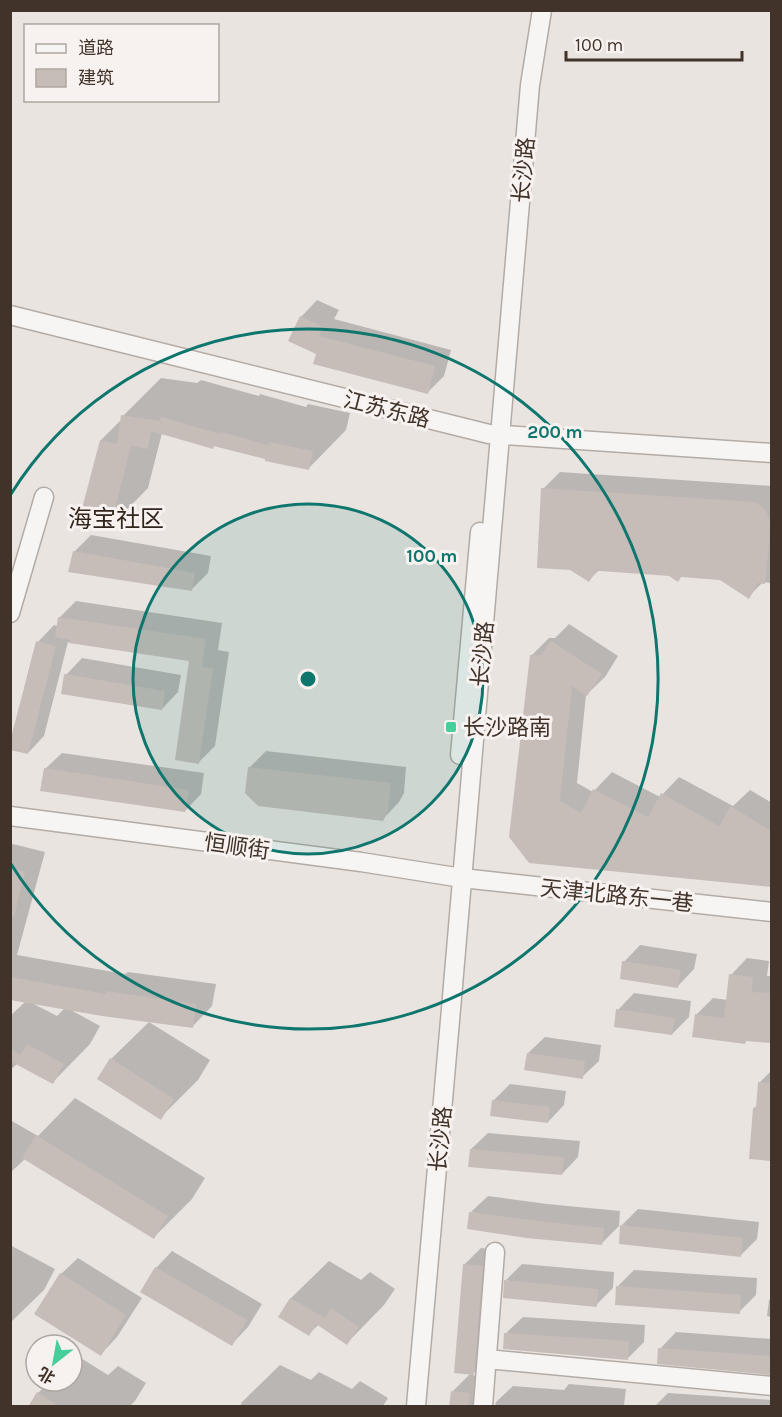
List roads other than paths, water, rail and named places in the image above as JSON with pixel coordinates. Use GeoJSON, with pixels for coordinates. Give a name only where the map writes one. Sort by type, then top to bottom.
{"type":"FeatureCollection","features":[{"type":"Feature","properties":{"kind":"street","name":"长沙路"},"geometry":{"type":"LineString","coordinates":[[495,435],[520,84],[530,10]]}},
{"type":"Feature","properties":{"kind":"street","name":"长沙路"},"geometry":{"type":"LineString","coordinates":[[416,1407],[457,877],[495,435],[530,85],[542,10]]}},
{"type":"Feature","properties":{"kind":"street","name":"江苏东路"},"geometry":{"type":"LineString","coordinates":[[10,315],[495,435],[771,453]]}},
{"type":"Feature","properties":{"kind":"street"},"geometry":{"type":"LineString","coordinates":[[10,613],[44,497]]}},
{"type":"Feature","properties":{"kind":"street","name":"恒顺街"},"geometry":{"type":"LineString","coordinates":[[10,816],[457,877]]}},
{"type":"Feature","properties":{"kind":"street","name":"长沙路"},"geometry":{"type":"LineString","coordinates":[[406,1407],[457,877]]}},
{"type":"Feature","properties":{"kind":"street","name":"天津北路东一巷"},"geometry":{"type":"LineString","coordinates":[[457,877],[771,912]]}},
{"type":"Feature","properties":{"kind":"street"},"geometry":{"type":"LineString","coordinates":[[483,1407],[495,1252]]}},
{"type":"Feature","properties":{"kind":"street"},"geometry":{"type":"LineString","coordinates":[[487,1359],[771,1386]]}},
{"type":"Feature","properties":{"kind":"place","name":"长沙路南"},"geometry":{"type":"Point","coordinates":[451,727]}},
{"type":"Feature","properties":{"kind":"district","name":"海宝社区"},"geometry":{"type":"Point","coordinates":[116,519]}}]}
